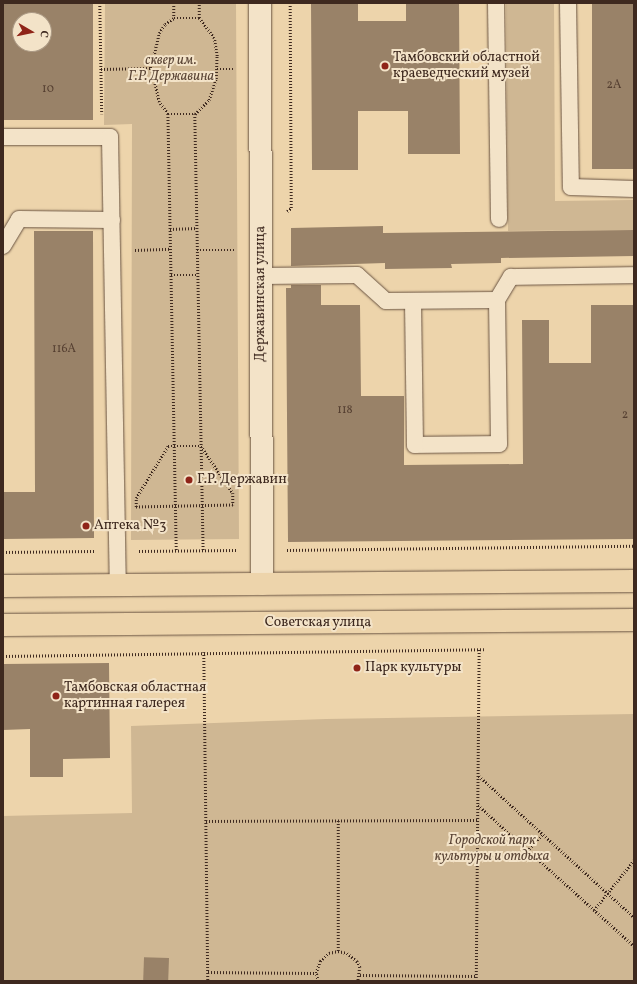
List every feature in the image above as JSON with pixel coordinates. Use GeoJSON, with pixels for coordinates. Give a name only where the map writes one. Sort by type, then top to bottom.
{"type":"FeatureCollection","features":[{"type":"Feature","properties":{"kind":"main road"},"geometry":{"type":"LineString","coordinates":[[3,586],[634,581]]}},
{"type":"Feature","properties":{"kind":"main road","name":"Советская улица"},"geometry":{"type":"LineString","coordinates":[[3,625],[634,620]]}},
{"type":"Feature","properties":{"kind":"street","name":"Державинская улица"},"geometry":{"type":"LineString","coordinates":[[260,3],[262,584]]}},
{"type":"Feature","properties":{"kind":"lane"},"geometry":{"type":"LineString","coordinates":[[496,3],[498,219]]}},
{"type":"Feature","properties":{"kind":"lane"},"geometry":{"type":"LineString","coordinates":[[568,3],[571,187],[634,189]]}},
{"type":"Feature","properties":{"kind":"lane"},"geometry":{"type":"LineString","coordinates":[[3,137],[110,137],[118,585]]}},
{"type":"Feature","properties":{"kind":"lane"},"geometry":{"type":"LineString","coordinates":[[3,246],[19,219],[112,220]]}},
{"type":"Feature","properties":{"kind":"lane"},"geometry":{"type":"LineString","coordinates":[[413,301],[415,445],[499,444],[497,300],[511,277],[634,275]]}},
{"type":"Feature","properties":{"kind":"lane"},"geometry":{"type":"LineString","coordinates":[[261,276],[357,276],[386,301],[497,300]]}},
{"type":"Feature","properties":{"kind":"path"},"geometry":{"type":"LineString","coordinates":[[100,3],[102,137]]}},
{"type":"Feature","properties":{"kind":"path"},"geometry":{"type":"LineString","coordinates":[[174,3],[174,18]]}},
{"type":"Feature","properties":{"kind":"path"},"geometry":{"type":"LineString","coordinates":[[168,114],[195,114],[209,100],[217,70],[214,38],[199,18],[199,3]]}},
{"type":"Feature","properties":{"kind":"path"},"geometry":{"type":"LineString","coordinates":[[290,3],[291,208]]}},
{"type":"Feature","properties":{"kind":"path"},"geometry":{"type":"LineString","coordinates":[[176,550],[168,114],[159,102],[151,68],[159,33],[174,18],[199,18]]}},
{"type":"Feature","properties":{"kind":"path"},"geometry":{"type":"LineString","coordinates":[[101,69],[151,68]]}},
{"type":"Feature","properties":{"kind":"path"},"geometry":{"type":"LineString","coordinates":[[195,114],[203,550]]}},
{"type":"Feature","properties":{"kind":"path"},"geometry":{"type":"LineString","coordinates":[[170,228],[197,228]]}},
{"type":"Feature","properties":{"kind":"path"},"geometry":{"type":"LineString","coordinates":[[112,250],[171,250]]}},
{"type":"Feature","properties":{"kind":"path"},"geometry":{"type":"LineString","coordinates":[[171,275],[198,275]]}},
{"type":"Feature","properties":{"kind":"path"},"geometry":{"type":"LineString","coordinates":[[168,446],[201,446],[233,493],[233,505],[136,507],[136,498],[168,446]]}},
{"type":"Feature","properties":{"kind":"path"},"geometry":{"type":"LineString","coordinates":[[3,552],[634,546]]}},
{"type":"Feature","properties":{"kind":"path"},"geometry":{"type":"LineString","coordinates":[[476,981],[479,649]]}},
{"type":"Feature","properties":{"kind":"path"},"geometry":{"type":"LineString","coordinates":[[3,656],[486,649]]}},
{"type":"Feature","properties":{"kind":"path"},"geometry":{"type":"LineString","coordinates":[[204,652],[208,981]]}},
{"type":"Feature","properties":{"kind":"path"},"geometry":{"type":"LineString","coordinates":[[478,775],[542,835],[634,917]]}},
{"type":"Feature","properties":{"kind":"path"},"geometry":{"type":"LineString","coordinates":[[478,805],[634,946]]}},
{"type":"Feature","properties":{"kind":"path"},"geometry":{"type":"LineString","coordinates":[[206,821],[338,819],[478,820]]}},
{"type":"Feature","properties":{"kind":"path"},"geometry":{"type":"LineString","coordinates":[[338,819],[338,951]]}},
{"type":"Feature","properties":{"kind":"path"},"geometry":{"type":"LineString","coordinates":[[527,850],[542,835]]}},
{"type":"Feature","properties":{"kind":"path"},"geometry":{"type":"LineString","coordinates":[[594,910],[634,860]]}},
{"type":"Feature","properties":{"kind":"path"},"geometry":{"type":"LineString","coordinates":[[318,981],[316,973],[323,958],[338,951],[353,957],[360,968],[358,981]]}},
{"type":"Feature","properties":{"kind":"path"},"geometry":{"type":"LineString","coordinates":[[208,972],[316,973]]}},
{"type":"Feature","properties":{"kind":"path"},"geometry":{"type":"LineString","coordinates":[[360,975],[476,976]]}},
{"type":"Feature","properties":{"kind":"green space","name":"сквер им. Г.Р. Державина"},"geometry":{"type":"Polygon","coordinates":[[[105,3],[236,3],[239,539],[131,540],[132,124],[104,125],[105,3]]]}},
{"type":"Feature","properties":{"kind":"green space"},"geometry":{"type":"Polygon","coordinates":[[[506,3],[554,3],[555,201],[634,200],[634,230],[508,231],[506,3]]]}},
{"type":"Feature","properties":{"kind":"green space","name":"Городской парк культуры и отдыха"},"geometry":{"type":"Polygon","coordinates":[[[634,714],[634,981],[3,981],[3,816],[132,813],[131,726],[326,719],[634,714]]]}},
{"type":"Feature","properties":{"kind":"building"},"geometry":{"type":"Polygon","coordinates":[[[4,3],[93,3],[93,120],[4,120],[4,3]]]}},
{"type":"Feature","properties":{"kind":"building","name":"Тамбовский областной краеведческий музей"},"geometry":{"type":"Polygon","coordinates":[[[311,3],[358,3],[358,21],[406,21],[406,3],[459,3],[460,154],[408,154],[408,111],[358,111],[358,170],[312,170],[311,3]]]}},
{"type":"Feature","properties":{"kind":"building"},"geometry":{"type":"Polygon","coordinates":[[[592,3],[634,3],[634,169],[592,169],[592,3]]]}},
{"type":"Feature","properties":{"kind":"building"},"geometry":{"type":"Polygon","coordinates":[[[383,226],[383,233],[634,230],[634,256],[501,258],[501,263],[451,264],[452,268],[385,269],[385,263],[291,266],[291,228],[383,226]]]}},
{"type":"Feature","properties":{"kind":"building"},"geometry":{"type":"Polygon","coordinates":[[[34,231],[93,231],[94,538],[3,539],[3,492],[35,492],[34,231]]]}},
{"type":"Feature","properties":{"kind":"building"},"geometry":{"type":"Polygon","coordinates":[[[291,285],[321,285],[321,305],[360,305],[361,396],[404,396],[404,465],[523,464],[522,320],[549,320],[549,363],[591,363],[591,305],[634,305],[634,539],[288,542],[286,288],[291,288],[291,285]]]}},
{"type":"Feature","properties":{"kind":"building","name":"Тамбовская областная картинная галерея"},"geometry":{"type":"Polygon","coordinates":[[[109,663],[110,758],[63,759],[63,777],[30,777],[30,729],[3,730],[3,664],[109,663]]]}},
{"type":"Feature","properties":{"kind":"building"},"geometry":{"type":"Polygon","coordinates":[[[144,957],[169,958],[168,981],[143,980],[144,957]]]}},
{"type":"Feature","properties":{"kind":"place","name":"Тамбовский областной краеведческий музей"},"geometry":{"type":"Point","coordinates":[385,66]}},
{"type":"Feature","properties":{"kind":"place","name":"Г.Р. Державин"},"geometry":{"type":"Point","coordinates":[189,480]}},
{"type":"Feature","properties":{"kind":"place","name":"Аптека №3"},"geometry":{"type":"Point","coordinates":[86,526]}},
{"type":"Feature","properties":{"kind":"place","name":"Парк культуры"},"geometry":{"type":"Point","coordinates":[357,668]}},
{"type":"Feature","properties":{"kind":"place","name":"Тамбовская областная картинная галерея"},"geometry":{"type":"Point","coordinates":[56,696]}}]}
